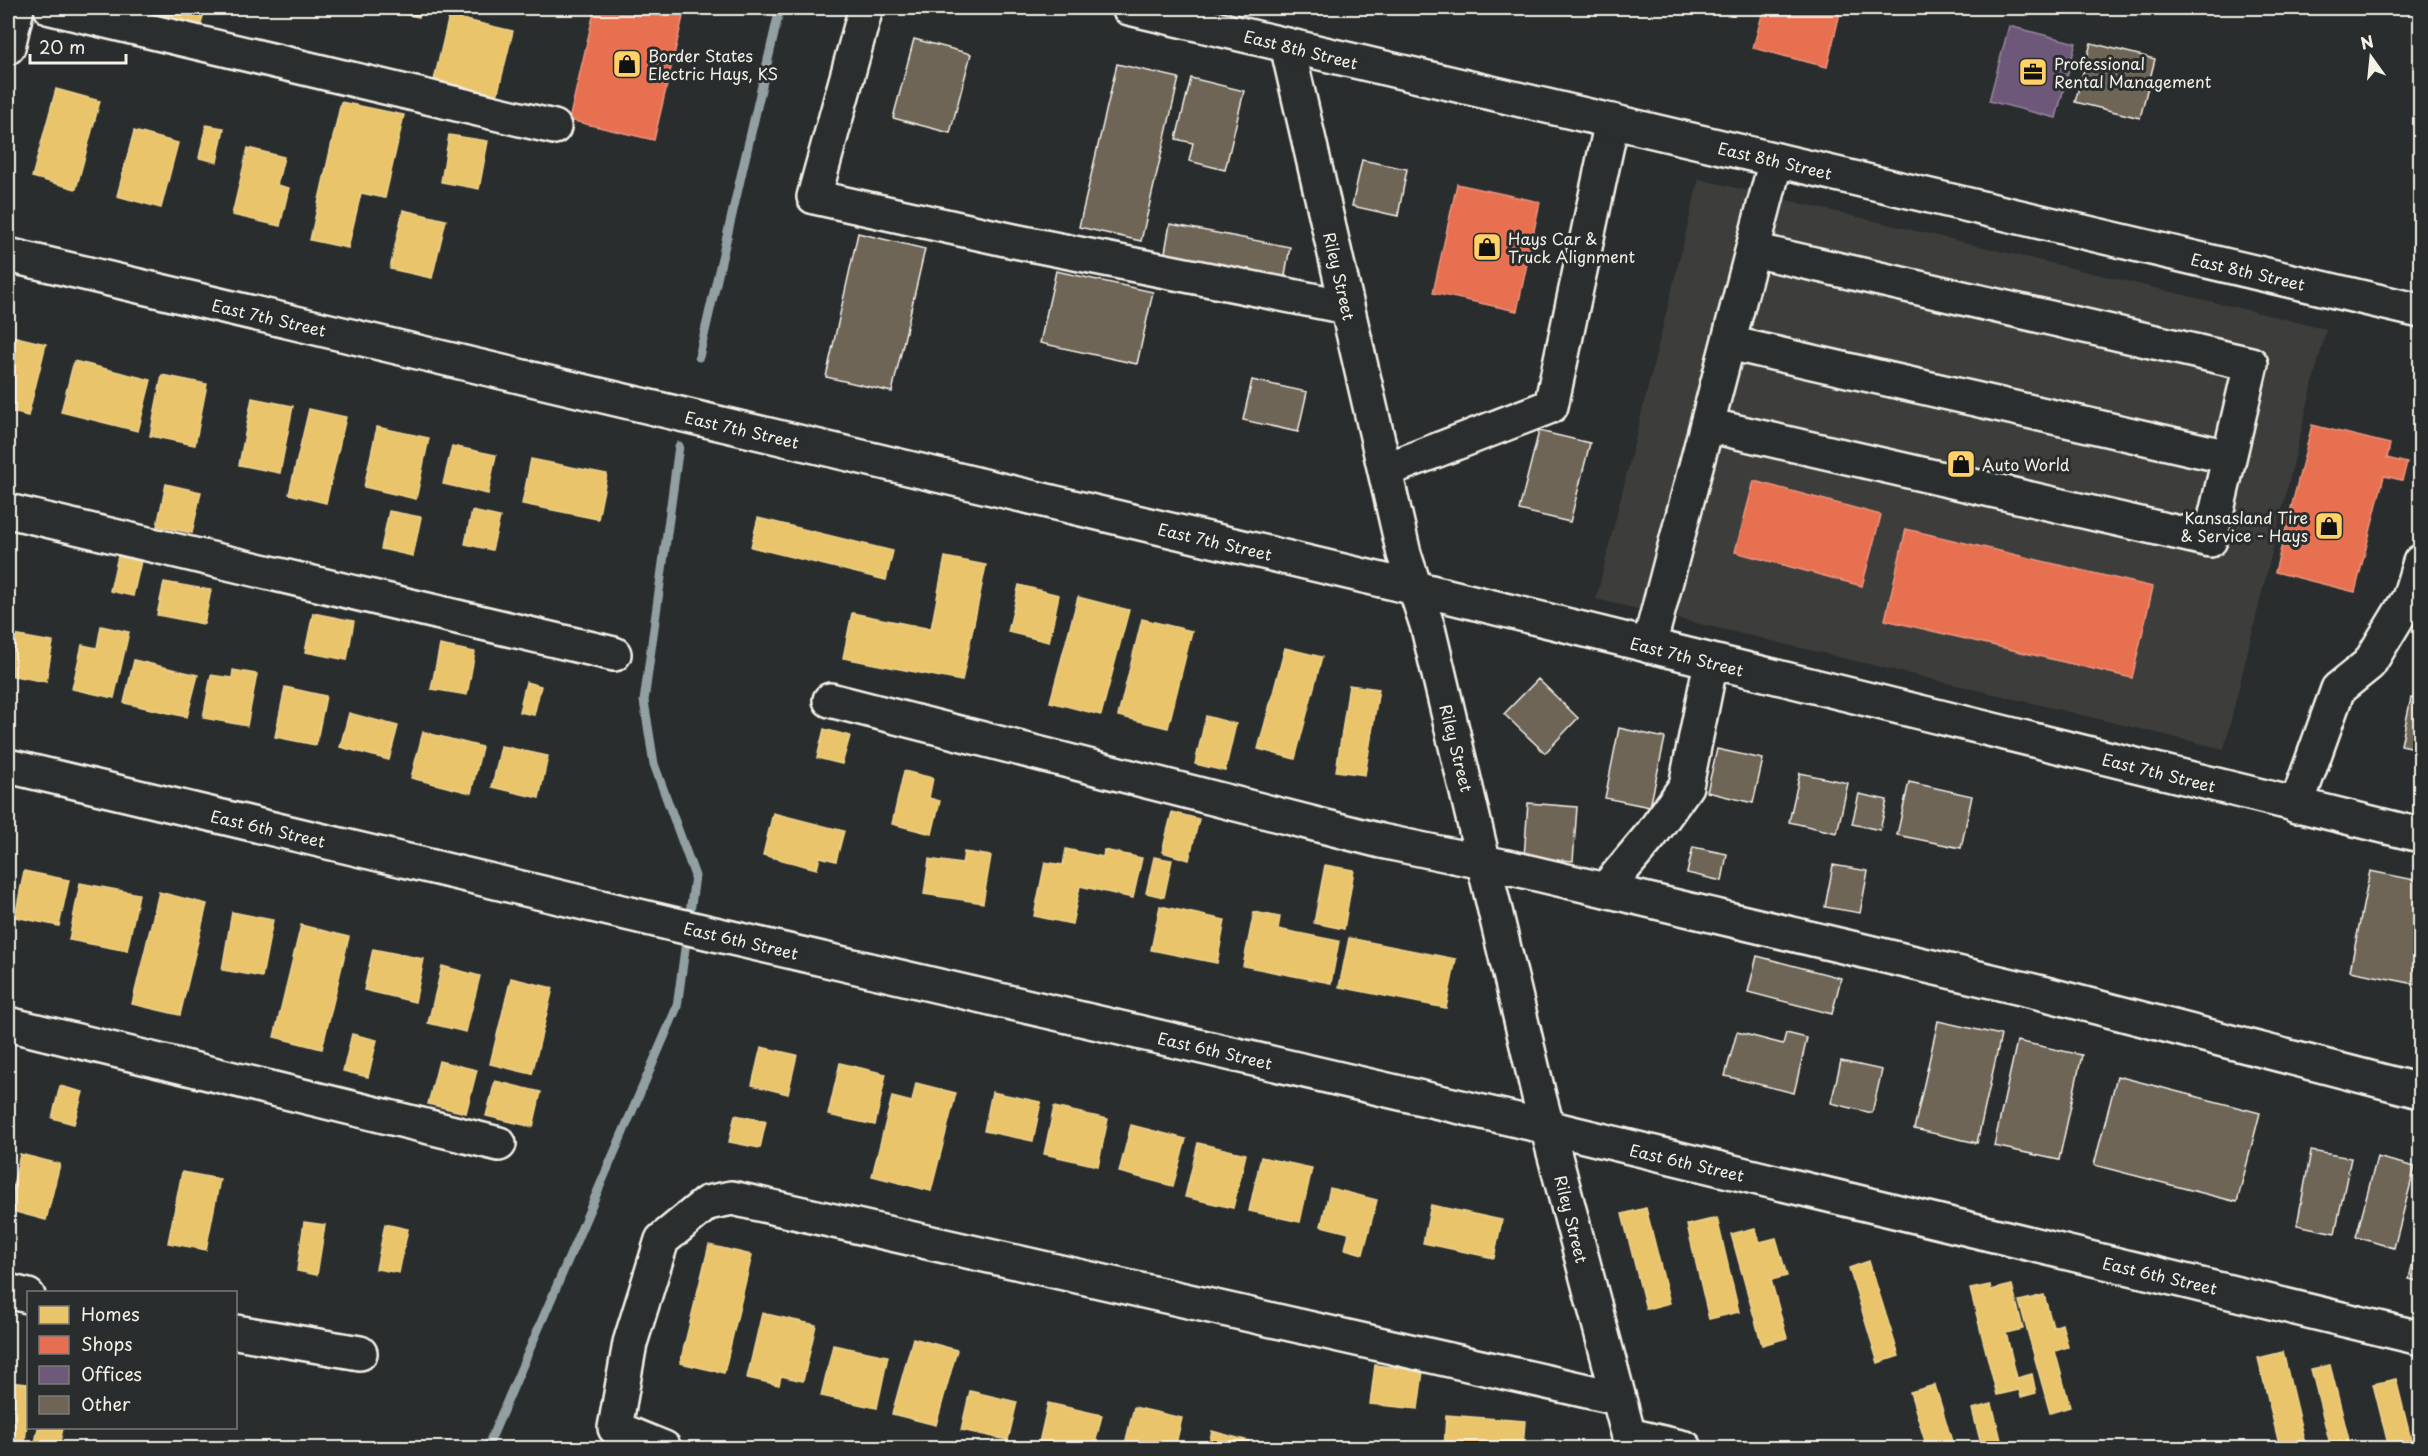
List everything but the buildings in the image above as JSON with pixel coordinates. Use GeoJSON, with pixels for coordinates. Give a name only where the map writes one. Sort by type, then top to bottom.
{"type":"FeatureCollection","features":[{"type":"Feature","properties":{"kind":"street"},"geometry":{"type":"LineString","coordinates":[[8,47],[17,8]]}},
{"type":"Feature","properties":{"kind":"street"},"geometry":{"type":"LineString","coordinates":[[51,8],[554,127]]}},
{"type":"Feature","properties":{"kind":"street"},"geometry":{"type":"LineString","coordinates":[[866,8],[814,197],[1014,242],[1347,307]]}},
{"type":"Feature","properties":{"kind":"street","name":"East 8th Street"},"geometry":{"type":"LineString","coordinates":[[1129,8],[2421,311]]}},
{"type":"Feature","properties":{"kind":"street","name":"Riley Street"},"geometry":{"type":"LineString","coordinates":[[1287,45],[1404,554],[1428,628],[1547,1127],[1630,1442]]}},
{"type":"Feature","properties":{"kind":"street"},"geometry":{"type":"LineString","coordinates":[[1386,470],[1551,406],[1612,120]]}},
{"type":"Feature","properties":{"kind":"street"},"geometry":{"type":"LineString","coordinates":[[1649,646],[1776,160]]}},
{"type":"Feature","properties":{"kind":"street"},"geometry":{"type":"LineString","coordinates":[[1707,425],[2210,540],[2251,364],[1753,250]]}},
{"type":"Feature","properties":{"kind":"street","name":"East 7th Street"},"geometry":{"type":"LineString","coordinates":[[8,255],[1415,588],[2421,835]]}},
{"type":"Feature","properties":{"kind":"street"},"geometry":{"type":"LineString","coordinates":[[1729,343],[2229,457]]}},
{"type":"Feature","properties":{"kind":"street"},"geometry":{"type":"LineString","coordinates":[[8,511],[614,654]]}},
{"type":"Feature","properties":{"kind":"street"},"geometry":{"type":"LineString","coordinates":[[2296,806],[2338,689],[2369,664],[2409,597],[2421,562]]}},
{"type":"Feature","properties":{"kind":"street"},"geometry":{"type":"LineString","coordinates":[[1605,890],[1651,836],[1686,786],[1711,662]]}},
{"type":"Feature","properties":{"kind":"street"},"geometry":{"type":"LineString","coordinates":[[830,700],[1381,841],[1484,861],[2046,994],[2421,1091]]}},
{"type":"Feature","properties":{"kind":"street","name":"East 6th Street"},"geometry":{"type":"LineString","coordinates":[[8,766],[706,932],[1547,1127],[2421,1338]]}},
{"type":"Feature","properties":{"kind":"street"},"geometry":{"type":"LineString","coordinates":[[8,1024],[499,1144]]}},
{"type":"Feature","properties":{"kind":"street"},"geometry":{"type":"LineString","coordinates":[[664,1449],[615,1428],[630,1343],[662,1240],[707,1203],[732,1198],[1618,1398]]}},
{"type":"Feature","properties":{"kind":"street"},"geometry":{"type":"LineString","coordinates":[[8,1292],[27,1296]]}},
{"type":"Feature","properties":{"kind":"street"},"geometry":{"type":"LineString","coordinates":[[237,1332],[360,1353]]}},
{"type":"Feature","properties":{"kind":"street"},"geometry":{"type":"LineString","coordinates":[[1630,1442],[1685,1449]]}},
{"type":"Feature","properties":{"kind":"shaded area","name":"Auto World"},"geometry":{"type":"Polygon","coordinates":[[[1699,179],[2326,329],[2224,749],[1596,599],[1699,179]]]}},
{"type":"Feature","properties":{"kind":"waterway"},"geometry":{"type":"LineString","coordinates":[[699,357],[780,8]]}},
{"type":"Feature","properties":{"kind":"waterway"},"geometry":{"type":"LineString","coordinates":[[487,1448],[677,1007],[695,876],[654,764],[644,701],[679,446]]}},
{"type":"Feature","properties":{"kind":"place","name":"Border States Electric Hays, KS"},"geometry":{"type":"Point","coordinates":[627,64]}},
{"type":"Feature","properties":{"kind":"place","name":"Professional Rental Management"},"geometry":{"type":"Point","coordinates":[2033,72]}},
{"type":"Feature","properties":{"kind":"place","name":"Hays Car & Truck Alignment"},"geometry":{"type":"Point","coordinates":[1487,247]}},
{"type":"Feature","properties":{"kind":"place","name":"Auto World"},"geometry":{"type":"Point","coordinates":[1961,464]}},
{"type":"Feature","properties":{"kind":"place","name":"Kansasland Tire & Service - Hays"},"geometry":{"type":"Point","coordinates":[2329,526]}}]}
